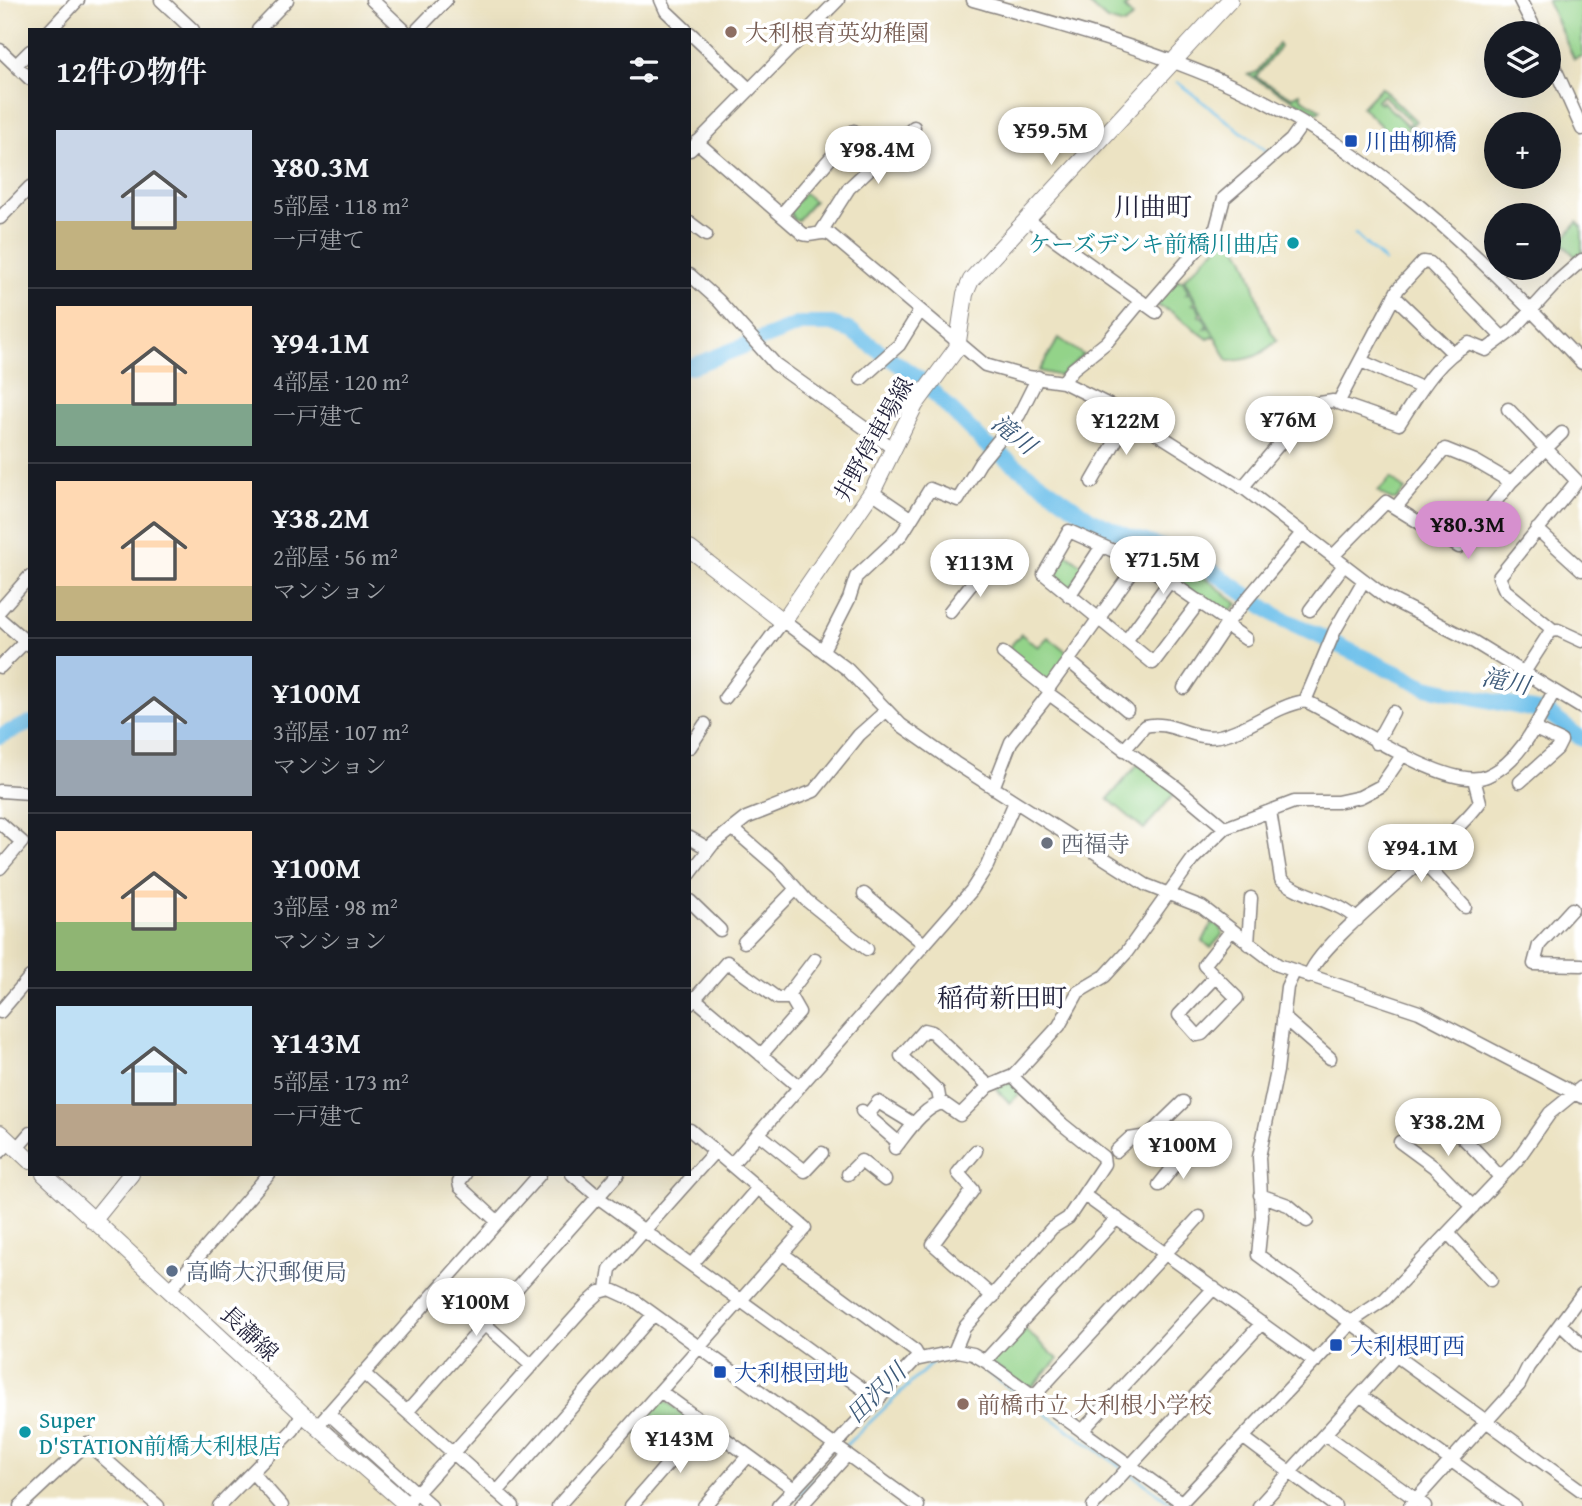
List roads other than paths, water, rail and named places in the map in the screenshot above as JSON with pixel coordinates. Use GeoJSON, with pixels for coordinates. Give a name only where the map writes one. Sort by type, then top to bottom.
{"type":"FeatureCollection","features":[{"type":"Feature","properties":{"kind":"main road","name":"井野停車場線"},"geometry":{"type":"LineString","coordinates":[[783,621],[872,492],[921,397],[960,344],[968,285],[1230,0]]}},
{"type":"Feature","properties":{"kind":"main road"},"geometry":{"type":"LineString","coordinates":[[691,550],[783,621]]}},
{"type":"Feature","properties":{"kind":"main road"},"geometry":{"type":"LineString","coordinates":[[7,1144],[28,1160]]}},
{"type":"Feature","properties":{"kind":"main road","name":"長瀞線"},"geometry":{"type":"LineString","coordinates":[[46,1176],[302,1413],[409,1503]]}},
{"type":"Feature","properties":{"kind":"main road"},"geometry":{"type":"LineString","coordinates":[[93,1221],[129,1176]]}},
{"type":"Feature","properties":{"kind":"street"},"geometry":{"type":"LineString","coordinates":[[52,28],[78,0]]}},
{"type":"Feature","properties":{"kind":"street"},"geometry":{"type":"LineString","coordinates":[[161,0],[191,28]]}},
{"type":"Feature","properties":{"kind":"street"},"geometry":{"type":"LineString","coordinates":[[260,28],[287,0]]}},
{"type":"Feature","properties":{"kind":"street"},"geometry":{"type":"LineString","coordinates":[[372,0],[402,28]]}},
{"type":"Feature","properties":{"kind":"street"},"geometry":{"type":"LineString","coordinates":[[419,28],[446,0]]}},
{"type":"Feature","properties":{"kind":"street"},"geometry":{"type":"LineString","coordinates":[[661,0],[666,10],[685,28]]}},
{"type":"Feature","properties":{"kind":"street"},"geometry":{"type":"LineString","coordinates":[[838,0],[693,146],[803,234],[810,236],[821,232],[831,235],[989,367],[1063,382],[1130,416],[1242,488],[1395,602],[1474,642],[1523,674],[1550,699],[1582,708]]}},
{"type":"Feature","properties":{"kind":"street"},"geometry":{"type":"LineString","coordinates":[[973,0],[1173,61],[1238,88],[1303,123],[1374,169],[1420,204],[1481,258],[1582,363]]}},
{"type":"Feature","properties":{"kind":"street"},"geometry":{"type":"LineString","coordinates":[[1520,0],[1531,21]]}},
{"type":"Feature","properties":{"kind":"street"},"geometry":{"type":"LineString","coordinates":[[691,34],[748,88]]}},
{"type":"Feature","properties":{"kind":"street"},"geometry":{"type":"LineString","coordinates":[[0,50],[28,77]]}},
{"type":"Feature","properties":{"kind":"street"},"geometry":{"type":"LineString","coordinates":[[16,65],[28,53]]}},
{"type":"Feature","properties":{"kind":"street"},"geometry":{"type":"LineString","coordinates":[[1561,81],[1582,129]]}},
{"type":"Feature","properties":{"kind":"street"},"geometry":{"type":"LineString","coordinates":[[1063,382],[1073,369],[1148,307],[1216,228],[1224,198],[1291,140],[1303,123]]}},
{"type":"Feature","properties":{"kind":"street"},"geometry":{"type":"LineString","coordinates":[[821,232],[849,188],[914,127]]}},
{"type":"Feature","properties":{"kind":"street"},"geometry":{"type":"LineString","coordinates":[[781,215],[854,131]]}},
{"type":"Feature","properties":{"kind":"street"},"geometry":{"type":"LineString","coordinates":[[0,218],[28,189]]}},
{"type":"Feature","properties":{"kind":"street"},"geometry":{"type":"LineString","coordinates":[[1028,220],[1148,307]]}},
{"type":"Feature","properties":{"kind":"street"},"geometry":{"type":"LineString","coordinates":[[691,224],[706,236]]}},
{"type":"Feature","properties":{"kind":"street"},"geometry":{"type":"LineString","coordinates":[[1242,488],[1305,411],[1324,400],[1396,425],[1452,352],[1469,342],[1484,351],[1533,311],[1558,281],[1582,260]]}},
{"type":"Feature","properties":{"kind":"street"},"geometry":{"type":"LineString","coordinates":[[1338,403],[1394,296],[1421,264],[1428,262],[1502,337]]}},
{"type":"Feature","properties":{"kind":"street"},"geometry":{"type":"LineString","coordinates":[[691,276],[712,293],[760,351],[846,417],[894,449]]}},
{"type":"Feature","properties":{"kind":"street"},"geometry":{"type":"LineString","coordinates":[[1394,296],[1452,352]]}},
{"type":"Feature","properties":{"kind":"street"},"geometry":{"type":"LineString","coordinates":[[861,379],[897,346],[920,311]]}},
{"type":"Feature","properties":{"kind":"street"},"geometry":{"type":"LineString","coordinates":[[1361,361],[1422,388]]}},
{"type":"Feature","properties":{"kind":"street"},"geometry":{"type":"LineString","coordinates":[[823,650],[849,600],[856,577],[902,534],[930,489],[958,500],[985,456],[1019,415],[1038,377]]}},
{"type":"Feature","properties":{"kind":"street"},"geometry":{"type":"LineString","coordinates":[[1508,409],[1577,483],[1498,579],[1520,604],[1550,625],[1552,631]]}},
{"type":"Feature","properties":{"kind":"street"},"geometry":{"type":"LineString","coordinates":[[1092,482],[1130,416]]}},
{"type":"Feature","properties":{"kind":"street"},"geometry":{"type":"LineString","coordinates":[[1333,556],[1384,502],[1459,548],[1511,482],[1562,433]]}},
{"type":"Feature","properties":{"kind":"street"},"geometry":{"type":"LineString","coordinates":[[1396,507],[1445,449],[1475,460],[1511,482]]}},
{"type":"Feature","properties":{"kind":"street"},"geometry":{"type":"LineString","coordinates":[[872,492],[911,518]]}},
{"type":"Feature","properties":{"kind":"street"},"geometry":{"type":"LineString","coordinates":[[1537,529],[1582,570]]}},
{"type":"Feature","properties":{"kind":"street"},"geometry":{"type":"LineString","coordinates":[[1200,601],[1153,663],[1044,574],[1069,531],[1139,562],[1200,601],[1246,639]]}},
{"type":"Feature","properties":{"kind":"street"},"geometry":{"type":"LineString","coordinates":[[1184,688],[1227,624],[1303,532]]}},
{"type":"Feature","properties":{"kind":"street"},"geometry":{"type":"LineString","coordinates":[[1069,596],[1102,546]]}},
{"type":"Feature","properties":{"kind":"street"},"geometry":{"type":"LineString","coordinates":[[993,788],[1011,742],[1139,562]]}},
{"type":"Feature","properties":{"kind":"street"},"geometry":{"type":"LineString","coordinates":[[1310,610],[1344,565]]}},
{"type":"Feature","properties":{"kind":"street"},"geometry":{"type":"LineString","coordinates":[[950,611],[985,567]]}},
{"type":"Feature","properties":{"kind":"street"},"geometry":{"type":"LineString","coordinates":[[0,610],[28,578]]}},
{"type":"Feature","properties":{"kind":"street"},"geometry":{"type":"LineString","coordinates":[[1124,750],[1145,726],[1162,723],[1190,734],[1220,736],[1305,701],[1335,630],[1364,580]]}},
{"type":"Feature","properties":{"kind":"street"},"geometry":{"type":"LineString","coordinates":[[1126,641],[1170,581]]}},
{"type":"Feature","properties":{"kind":"street"},"geometry":{"type":"LineString","coordinates":[[0,619],[27,644],[0,667]]}},
{"type":"Feature","properties":{"kind":"street"},"geometry":{"type":"LineString","coordinates":[[725,698],[783,621],[857,678],[901,725],[993,788],[1146,885],[1202,907],[1248,944],[1294,972],[1419,1013],[1579,1092],[1550,1113],[1527,1148],[1473,1207],[1385,1299],[1351,1323],[1180,1504],[985,1361],[969,1352],[954,1352],[919,1358],[778,1506]]}},
{"type":"Feature","properties":{"kind":"street"},"geometry":{"type":"LineString","coordinates":[[1523,674],[1552,631],[1558,630],[1582,641]]}},
{"type":"Feature","properties":{"kind":"street"},"geometry":{"type":"LineString","coordinates":[[1003,653],[1048,692],[1225,828]]}},
{"type":"Feature","properties":{"kind":"street"},"geometry":{"type":"LineString","coordinates":[[1069,661],[1127,710]]}},
{"type":"Feature","properties":{"kind":"street"},"geometry":{"type":"LineString","coordinates":[[1305,701],[1376,743],[1424,766],[1474,779],[1485,777],[1501,767],[1535,727],[1550,699]]}},
{"type":"Feature","properties":{"kind":"street"},"geometry":{"type":"LineString","coordinates":[[691,873],[709,849],[749,816],[814,791],[852,742],[886,711]]}},
{"type":"Feature","properties":{"kind":"street"},"geometry":{"type":"LineString","coordinates":[[1376,743],[1393,712]]}},
{"type":"Feature","properties":{"kind":"street"},"geometry":{"type":"LineString","coordinates":[[691,745],[705,724]]}},
{"type":"Feature","properties":{"kind":"street"},"geometry":{"type":"LineString","coordinates":[[1520,782],[1558,749],[1561,741],[1535,727]]}},
{"type":"Feature","properties":{"kind":"street"},"geometry":{"type":"LineString","coordinates":[[989,1087],[932,1032],[924,1030],[901,1056],[938,1091],[940,1102],[960,1115],[989,1087],[1013,1076],[1059,1026],[1078,992],[1105,976],[1133,944],[1193,859],[1225,828],[1299,801],[1337,802],[1368,793],[1385,780],[1403,754]]}},
{"type":"Feature","properties":{"kind":"street"},"geometry":{"type":"LineString","coordinates":[[1309,977],[1313,965],[1357,920],[1461,826],[1480,804],[1474,779]]}},
{"type":"Feature","properties":{"kind":"street"},"geometry":{"type":"LineString","coordinates":[[0,791],[28,793]]}},
{"type":"Feature","properties":{"kind":"street"},"geometry":{"type":"LineString","coordinates":[[731,1165],[971,891],[988,866],[1015,802]]}},
{"type":"Feature","properties":{"kind":"street"},"geometry":{"type":"LineString","coordinates":[[1270,811],[1280,878],[1331,906],[1347,910],[1357,920]]}},
{"type":"Feature","properties":{"kind":"street"},"geometry":{"type":"LineString","coordinates":[[0,823],[22,842],[0,868]]}},
{"type":"Feature","properties":{"kind":"street"},"geometry":{"type":"LineString","coordinates":[[733,828],[778,868],[794,890],[867,949]]}},
{"type":"Feature","properties":{"kind":"street"},"geometry":{"type":"LineString","coordinates":[[691,839],[709,849]]}},
{"type":"Feature","properties":{"kind":"street"},"geometry":{"type":"LineString","coordinates":[[1422,861],[1465,907]]}},
{"type":"Feature","properties":{"kind":"street"},"geometry":{"type":"LineString","coordinates":[[744,942],[794,890]]}},
{"type":"Feature","properties":{"kind":"street"},"geometry":{"type":"LineString","coordinates":[[864,894],[925,944]]}},
{"type":"Feature","properties":{"kind":"street"},"geometry":{"type":"LineString","coordinates":[[1248,944],[1251,898]]}},
{"type":"Feature","properties":{"kind":"street"},"geometry":{"type":"LineString","coordinates":[[691,902],[720,930]]}},
{"type":"Feature","properties":{"kind":"street"},"geometry":{"type":"LineString","coordinates":[[1572,909],[1539,945],[1534,964],[1582,965]]}},
{"type":"Feature","properties":{"kind":"street"},"geometry":{"type":"LineString","coordinates":[[1214,978],[1180,1014],[1198,1036],[1237,998],[1214,978],[1204,965],[1231,931]]}},
{"type":"Feature","properties":{"kind":"street"},"geometry":{"type":"LineString","coordinates":[[786,997],[815,959]]}},
{"type":"Feature","properties":{"kind":"street"},"geometry":{"type":"LineString","coordinates":[[761,1055],[799,1012],[798,1006],[786,997],[777,998],[727,962],[692,1001],[798,1086]]}},
{"type":"Feature","properties":{"kind":"street"},"geometry":{"type":"LineString","coordinates":[[1294,972],[1287,987],[1266,1135],[1259,1157],[1259,1257],[1582,1491]]}},
{"type":"Feature","properties":{"kind":"street"},"geometry":{"type":"LineString","coordinates":[[0,1012],[28,979]]}},
{"type":"Feature","properties":{"kind":"street"},"geometry":{"type":"LineString","coordinates":[[1283,1017],[1331,1058]]}},
{"type":"Feature","properties":{"kind":"street"},"geometry":{"type":"LineString","coordinates":[[954,1352],[964,1328],[1052,1228],[1068,1218],[1101,1172],[1103,1157],[1058,1121],[1013,1076]]}},
{"type":"Feature","properties":{"kind":"street"},"geometry":{"type":"LineString","coordinates":[[914,1124],[878,1102],[864,1113],[897,1145],[914,1124],[940,1102]]}},
{"type":"Feature","properties":{"kind":"street"},"geometry":{"type":"LineString","coordinates":[[1116,1152],[1129,1139],[1148,1136],[1183,1102]]}},
{"type":"Feature","properties":{"kind":"street"},"geometry":{"type":"LineString","coordinates":[[1423,1110],[1436,1117],[1485,1158],[1500,1177]]}},
{"type":"Feature","properties":{"kind":"street"},"geometry":{"type":"LineString","coordinates":[[558,1506],[805,1228],[691,1131]]}},
{"type":"Feature","properties":{"kind":"street"},"geometry":{"type":"LineString","coordinates":[[7,1144],[28,1134]]}},
{"type":"Feature","properties":{"kind":"street"},"geometry":{"type":"LineString","coordinates":[[759,1134],[806,1171],[822,1153]]}},
{"type":"Feature","properties":{"kind":"street"},"geometry":{"type":"LineString","coordinates":[[1400,1142],[1434,1167],[1473,1207]]}},
{"type":"Feature","properties":{"kind":"street"},"geometry":{"type":"LineString","coordinates":[[607,1289],[610,1269],[715,1151]]}},
{"type":"Feature","properties":{"kind":"street"},"geometry":{"type":"LineString","coordinates":[[976,1151],[958,1172],[973,1190],[930,1249],[993,1297]]}},
{"type":"Feature","properties":{"kind":"street"},"geometry":{"type":"LineString","coordinates":[[1159,1185],[1182,1156]]}},
{"type":"Feature","properties":{"kind":"street"},"geometry":{"type":"LineString","coordinates":[[848,1174],[861,1161],[885,1180]]}},
{"type":"Feature","properties":{"kind":"street"},"geometry":{"type":"LineString","coordinates":[[169,1291],[267,1176]]}},
{"type":"Feature","properties":{"kind":"street"},"geometry":{"type":"LineString","coordinates":[[464,1176],[460,1187],[498,1222]]}},
{"type":"Feature","properties":{"kind":"street"},"geometry":{"type":"LineString","coordinates":[[317,1426],[538,1176]]}},
{"type":"Feature","properties":{"kind":"street"},"geometry":{"type":"LineString","coordinates":[[574,1176],[598,1197],[878,1400]]}},
{"type":"Feature","properties":{"kind":"street"},"geometry":{"type":"LineString","coordinates":[[407,1412],[616,1176]]}},
{"type":"Feature","properties":{"kind":"street"},"geometry":{"type":"LineString","coordinates":[[692,1264],[758,1188]]}},
{"type":"Feature","properties":{"kind":"street"},"geometry":{"type":"LineString","coordinates":[[1084,1195],[1315,1362]]}},
{"type":"Feature","properties":{"kind":"street"},"geometry":{"type":"LineString","coordinates":[[1260,1195],[1288,1205],[1307,1221]]}},
{"type":"Feature","properties":{"kind":"street"},"geometry":{"type":"LineString","coordinates":[[1034,1396],[1199,1217]]}},
{"type":"Feature","properties":{"kind":"street"},"geometry":{"type":"LineString","coordinates":[[985,1361],[1117,1218]]}},
{"type":"Feature","properties":{"kind":"street"},"geometry":{"type":"LineString","coordinates":[[1448,1233],[1491,1280]]}},
{"type":"Feature","properties":{"kind":"street"},"geometry":{"type":"LineString","coordinates":[[783,1254],[915,1351],[919,1358]]}},
{"type":"Feature","properties":{"kind":"street"},"geometry":{"type":"LineString","coordinates":[[442,1286],[532,1366]]}},
{"type":"Feature","properties":{"kind":"street"},"geometry":{"type":"LineString","coordinates":[[1082,1431],[1214,1288]]}},
{"type":"Feature","properties":{"kind":"street"},"geometry":{"type":"LineString","coordinates":[[409,1503],[595,1296],[607,1289],[623,1293],[918,1506]]}},
{"type":"Feature","properties":{"kind":"street"},"geometry":{"type":"LineString","coordinates":[[1326,1435],[1417,1504],[1519,1385],[1528,1367],[1581,1296]]}},
{"type":"Feature","properties":{"kind":"street"},"geometry":{"type":"LineString","coordinates":[[497,1492],[653,1315]]}},
{"type":"Feature","properties":{"kind":"street"},"geometry":{"type":"LineString","coordinates":[[1093,1506],[1262,1323]]}},
{"type":"Feature","properties":{"kind":"street"},"geometry":{"type":"LineString","coordinates":[[1560,1324],[1582,1345]]}},
{"type":"Feature","properties":{"kind":"street"},"geometry":{"type":"LineString","coordinates":[[1259,1506],[1395,1357]]}},
{"type":"Feature","properties":{"kind":"street"},"geometry":{"type":"LineString","coordinates":[[363,1373],[513,1506]]}},
{"type":"Feature","properties":{"kind":"street"},"geometry":{"type":"LineString","coordinates":[[660,1391],[794,1489]]}},
{"type":"Feature","properties":{"kind":"street"},"geometry":{"type":"LineString","coordinates":[[1361,1396],[1514,1506]]}},
{"type":"Feature","properties":{"kind":"street"},"geometry":{"type":"LineString","coordinates":[[239,1506],[223,1501],[293,1430],[302,1413]]}},
{"type":"Feature","properties":{"kind":"street"},"geometry":{"type":"LineString","coordinates":[[328,1413],[409,1503],[431,1506]]}},
{"type":"Feature","properties":{"kind":"street"},"geometry":{"type":"LineString","coordinates":[[631,1506],[703,1423]]}},
{"type":"Feature","properties":{"kind":"street"},"geometry":{"type":"LineString","coordinates":[[1244,1438],[1335,1506]]}},
{"type":"Feature","properties":{"kind":"street"},"geometry":{"type":"LineString","coordinates":[[20,1506],[88,1443],[158,1506]]}},
{"type":"Feature","properties":{"kind":"street"},"geometry":{"type":"LineString","coordinates":[[809,1503],[847,1455]]}},
{"type":"Feature","properties":{"kind":"street"},"geometry":{"type":"LineString","coordinates":[[704,1506],[748,1456]]}},
{"type":"Feature","properties":{"kind":"street"},"geometry":{"type":"LineString","coordinates":[[251,1472],[282,1506]]}},
{"type":"Feature","properties":{"kind":"waterway"},"geometry":{"type":"LineString","coordinates":[[1177,82],[1270,154]]}},
{"type":"Feature","properties":{"kind":"waterway"},"geometry":{"type":"LineString","coordinates":[[1355,234],[1385,262]]}},
{"type":"Feature","properties":{"kind":"waterway","name":"滝川"},"geometry":{"type":"LineString","coordinates":[[691,367],[800,324],[832,324],[851,331],[921,380],[984,443],[1092,520],[1125,535],[1192,557],[1277,616],[1426,687],[1548,713],[1582,739]]}},
{"type":"Feature","properties":{"kind":"waterway","name":"滝川"},"geometry":{"type":"LineString","coordinates":[[0,736],[28,724]]}},
{"type":"Feature","properties":{"kind":"waterway","name":"田沢川"},"geometry":{"type":"LineString","coordinates":[[967,1358],[1121,1467]]}},
{"type":"Feature","properties":{"kind":"waterway","name":"田沢川"},"geometry":{"type":"LineString","coordinates":[[844,1447],[933,1362]]}},
{"type":"Feature","properties":{"kind":"waterway","name":"田沢川"},"geometry":{"type":"LineString","coordinates":[[788,1506],[837,1454]]}},
{"type":"Feature","properties":{"kind":"waterway","name":"田沢川"},"geometry":{"type":"LineString","coordinates":[[1130,1473],[1173,1504]]}},
{"type":"Feature","properties":{"kind":"place","name":"大利根育英幼稚園"},"geometry":{"type":"Point","coordinates":[731,32]}},
{"type":"Feature","properties":{"kind":"place","name":"川曲柳橋"},"geometry":{"type":"Point","coordinates":[1351,141]}},
{"type":"Feature","properties":{"kind":"place","name":"ケーズデンキ前橋川曲店"},"geometry":{"type":"Point","coordinates":[1293,243]}},
{"type":"Feature","properties":{"kind":"place","name":"西福寺"},"geometry":{"type":"Point","coordinates":[1047,843]}},
{"type":"Feature","properties":{"kind":"place","name":"高崎大沢郵便局"},"geometry":{"type":"Point","coordinates":[172,1271]}},
{"type":"Feature","properties":{"kind":"place","name":"大利根町西"},"geometry":{"type":"Point","coordinates":[1336,1345]}},
{"type":"Feature","properties":{"kind":"place","name":"大利根団地"},"geometry":{"type":"Point","coordinates":[720,1372]}},
{"type":"Feature","properties":{"kind":"place","name":"前橋市立 大利根小学校"},"geometry":{"type":"Point","coordinates":[963,1404]}},
{"type":"Feature","properties":{"kind":"place","name":"Super D'STATION前橋大利根店"},"geometry":{"type":"Point","coordinates":[25,1432]}},
{"type":"Feature","properties":{"kind":"district","name":"川曲町"},"geometry":{"type":"Point","coordinates":[1153,206]}},
{"type":"Feature","properties":{"kind":"district","name":"稲荷新田町"},"geometry":{"type":"Point","coordinates":[1002,997]}}]}
